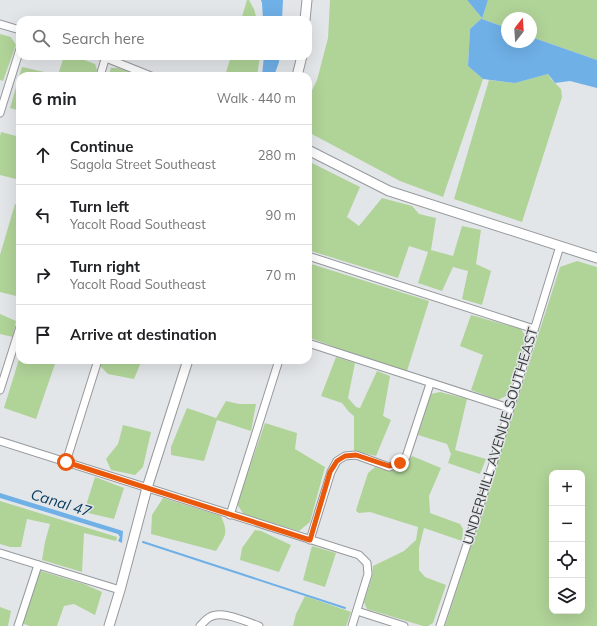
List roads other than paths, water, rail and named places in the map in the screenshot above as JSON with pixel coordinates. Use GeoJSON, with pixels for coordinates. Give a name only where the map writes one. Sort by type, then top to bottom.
{"type":"FeatureCollection","features":[{"type":"Feature","properties":{"kind":"street"},"geometry":{"type":"LineString","coordinates":[[306,16],[307,0]]}},
{"type":"Feature","properties":{"kind":"street"},"geometry":{"type":"LineString","coordinates":[[0,24],[16,29]]}},
{"type":"Feature","properties":{"kind":"street"},"geometry":{"type":"LineString","coordinates":[[0,113],[17,60]]}},
{"type":"Feature","properties":{"kind":"street"},"geometry":{"type":"LineString","coordinates":[[101,72],[103,60]]}},
{"type":"Feature","properties":{"kind":"street"},"geometry":{"type":"LineString","coordinates":[[113,60],[142,72]]}},
{"type":"Feature","properties":{"kind":"street"},"geometry":{"type":"LineString","coordinates":[[298,72],[301,60]]}},
{"type":"Feature","properties":{"kind":"street"},"geometry":{"type":"LineString","coordinates":[[312,152],[388,191],[597,258]]}},
{"type":"Feature","properties":{"kind":"street","name":"UNDERHILL AVENUE SOUTHEAST"},"geometry":{"type":"LineString","coordinates":[[440,626],[482,499],[560,246]]}},
{"type":"Feature","properties":{"kind":"street"},"geometry":{"type":"LineString","coordinates":[[312,257],[534,329]]}},
{"type":"Feature","properties":{"kind":"street"},"geometry":{"type":"LineString","coordinates":[[0,390],[16,340]]}},
{"type":"Feature","properties":{"kind":"street"},"geometry":{"type":"LineString","coordinates":[[312,344],[430,384],[509,408]]}},
{"type":"Feature","properties":{"kind":"street"},"geometry":{"type":"LineString","coordinates":[[66,462],[97,364]]}},
{"type":"Feature","properties":{"kind":"street"},"geometry":{"type":"LineString","coordinates":[[109,626],[147,488],[187,364]]}},
{"type":"Feature","properties":{"kind":"street"},"geometry":{"type":"LineString","coordinates":[[230,515],[277,364]]}},
{"type":"Feature","properties":{"kind":"street"},"geometry":{"type":"LineString","coordinates":[[310,540],[330,472],[337,461],[345,456],[356,455],[389,466],[400,463],[406,457],[430,384]]}},
{"type":"Feature","properties":{"kind":"street"},"geometry":{"type":"LineString","coordinates":[[0,441],[359,555],[367,563],[368,574],[352,626]]}},
{"type":"Feature","properties":{"kind":"street"},"geometry":{"type":"LineString","coordinates":[[0,553],[120,590]]}},
{"type":"Feature","properties":{"kind":"street"},"geometry":{"type":"LineString","coordinates":[[18,626],[38,565]]}},
{"type":"Feature","properties":{"kind":"street"},"geometry":{"type":"LineString","coordinates":[[357,611],[404,626]]}},
{"type":"Feature","properties":{"kind":"street"},"geometry":{"type":"LineString","coordinates":[[200,626],[209,617],[218,614],[260,626]]}},
{"type":"Feature","properties":{"kind":"water"},"geometry":{"type":"Polygon","coordinates":[[[261,0],[283,0],[282,16],[263,16],[261,0]]]}},
{"type":"Feature","properties":{"kind":"water"},"geometry":{"type":"Polygon","coordinates":[[[467,0],[488,0],[482,19],[501,26],[501,48],[537,48],[537,39],[597,60],[597,88],[570,81],[555,83],[548,74],[515,83],[483,79],[468,66],[470,29],[482,18],[467,0]]]}},
{"type":"Feature","properties":{"kind":"water"},"geometry":{"type":"Polygon","coordinates":[[[264,60],[279,60],[275,72],[262,72],[264,60]]]}},
{"type":"Feature","properties":{"kind":"water"},"geometry":{"type":"Polygon","coordinates":[[[0,493],[123,531],[122,543],[118,541],[120,537],[118,534],[0,498],[0,493]]]}},
{"type":"Feature","properties":{"kind":"waterway"},"geometry":{"type":"LineString","coordinates":[[143,542],[345,608]]}},
{"type":"Feature","properties":{"kind":"water label","name":"Canal 47"},"geometry":{"type":"Point","coordinates":[61,503]}}]}
